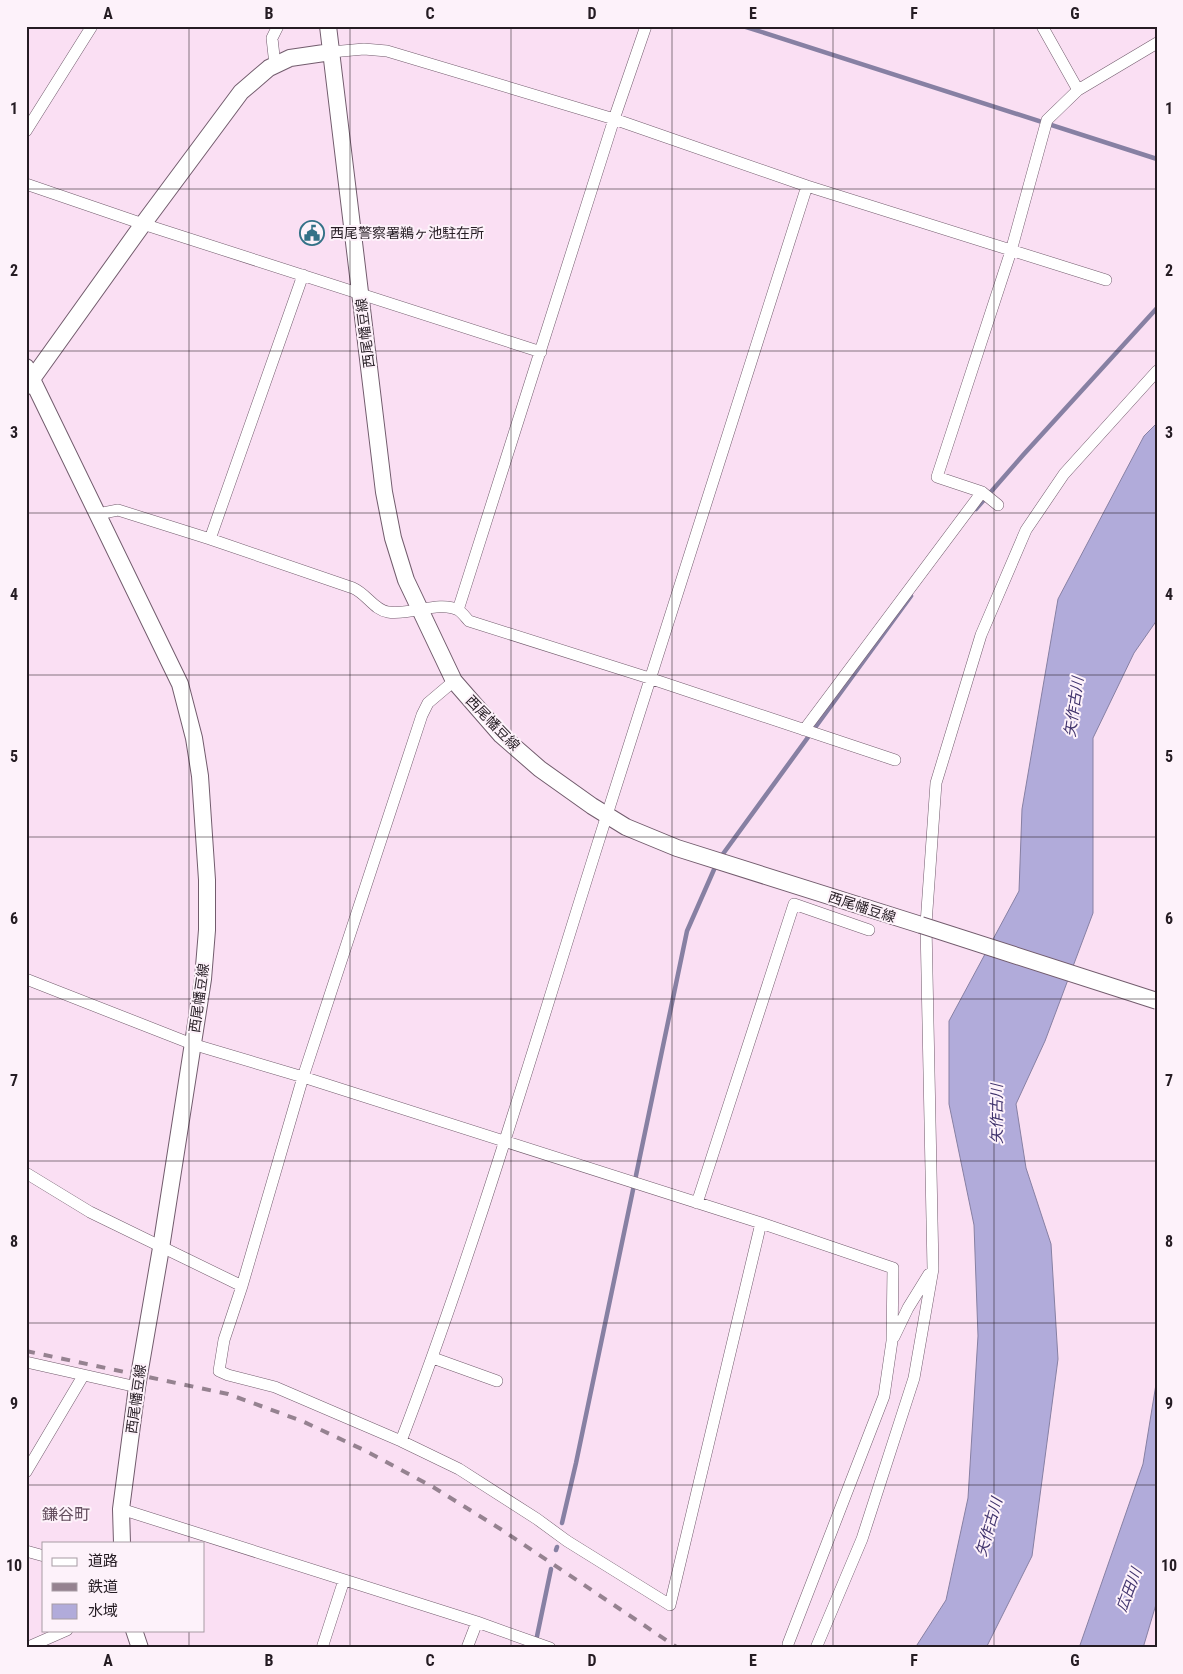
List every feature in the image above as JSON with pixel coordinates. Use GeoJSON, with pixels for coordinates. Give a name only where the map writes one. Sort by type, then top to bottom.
{"type":"FeatureCollection","features":[{"type":"Feature","properties":{"kind":"main road","name":"西尾幡豆線"},"geometry":{"type":"LineString","coordinates":[[328,26],[388,517],[406,580],[454,681],[500,735],[540,769],[626,827],[676,848],[1157,1001]]}},
{"type":"Feature","properties":{"kind":"main road"},"geometry":{"type":"LineString","coordinates":[[28,378],[241,92],[269,68],[290,58],[331,52]]}},
{"type":"Feature","properties":{"kind":"main road","name":"西尾幡豆線"},"geometry":{"type":"LineString","coordinates":[[28,378],[98,514],[180,684],[194,738],[200,776],[207,880],[207,930],[203,979],[137,1387],[121,1509],[122,1542]]}},
{"type":"Feature","properties":{"kind":"main road"},"geometry":{"type":"LineString","coordinates":[[135,1632],[140,1648]]}},
{"type":"Feature","properties":{"kind":"street"},"geometry":{"type":"LineString","coordinates":[[26,131],[92,26]]}},
{"type":"Feature","properties":{"kind":"street"},"geometry":{"type":"LineString","coordinates":[[275,65],[272,38],[278,26]]}},
{"type":"Feature","properties":{"kind":"street"},"geometry":{"type":"LineString","coordinates":[[458,610],[614,119],[646,26]]}},
{"type":"Feature","properties":{"kind":"street"},"geometry":{"type":"LineString","coordinates":[[1042,26],[1078,90]]}},
{"type":"Feature","properties":{"kind":"street"},"geometry":{"type":"LineString","coordinates":[[998,504],[982,492],[936,477],[1011,251],[1046,120],[1078,90],[1157,43]]}},
{"type":"Feature","properties":{"kind":"street"},"geometry":{"type":"LineString","coordinates":[[331,52],[364,49],[387,52],[614,119],[807,186],[1106,280]]}},
{"type":"Feature","properties":{"kind":"street"},"geometry":{"type":"LineString","coordinates":[[26,184],[143,224],[541,352]]}},
{"type":"Feature","properties":{"kind":"street"},"geometry":{"type":"LineString","coordinates":[[401,1442],[433,1358],[504,1142],[649,678],[737,413],[807,186]]}},
{"type":"Feature","properties":{"kind":"street"},"geometry":{"type":"LineString","coordinates":[[210,539],[303,275]]}},
{"type":"Feature","properties":{"kind":"street"},"geometry":{"type":"LineString","coordinates":[[816,1648],[862,1539],[914,1378],[933,1268],[926,924],[936,782],[980,635],[1026,530],[1064,474],[1157,371]]}},
{"type":"Feature","properties":{"kind":"street"},"geometry":{"type":"LineString","coordinates":[[804,730],[982,492]]}},
{"type":"Feature","properties":{"kind":"street"},"geometry":{"type":"LineString","coordinates":[[98,514],[118,510],[210,539],[359,590],[378,608],[387,612],[398,613],[445,607],[458,610],[470,621],[895,760]]}},
{"type":"Feature","properties":{"kind":"street"},"geometry":{"type":"LineString","coordinates":[[454,681],[428,704],[422,715],[303,1077],[242,1286],[224,1340],[219,1371],[228,1376],[275,1387],[459,1469],[537,1519],[567,1541],[670,1605],[761,1223]]}},
{"type":"Feature","properties":{"kind":"street"},"geometry":{"type":"LineString","coordinates":[[697,1203],[794,904],[869,930]]}},
{"type":"Feature","properties":{"kind":"street"},"geometry":{"type":"LineString","coordinates":[[26,979],[192,1044],[303,1077],[761,1223],[893,1268],[892,1341],[884,1396],[788,1644]]}},
{"type":"Feature","properties":{"kind":"street"},"geometry":{"type":"LineString","coordinates":[[26,1172],[90,1212],[242,1286]]}},
{"type":"Feature","properties":{"kind":"street"},"geometry":{"type":"LineString","coordinates":[[892,1341],[908,1308],[933,1268]]}},
{"type":"Feature","properties":{"kind":"street"},"geometry":{"type":"LineString","coordinates":[[433,1358],[497,1381]]}},
{"type":"Feature","properties":{"kind":"street"},"geometry":{"type":"LineString","coordinates":[[26,1362],[137,1387]]}},
{"type":"Feature","properties":{"kind":"street"},"geometry":{"type":"LineString","coordinates":[[27,1470],[83,1376]]}},
{"type":"Feature","properties":{"kind":"street"},"geometry":{"type":"LineString","coordinates":[[121,1509],[477,1622],[550,1648]]}},
{"type":"Feature","properties":{"kind":"street"},"geometry":{"type":"LineString","coordinates":[[26,1551],[42,1555]]}},
{"type":"Feature","properties":{"kind":"street"},"geometry":{"type":"LineString","coordinates":[[322,1648],[344,1580]]}},
{"type":"Feature","properties":{"kind":"street"},"geometry":{"type":"LineString","coordinates":[[467,1648],[477,1622]]}},
{"type":"Feature","properties":{"kind":"street"},"geometry":{"type":"LineString","coordinates":[[26,1648],[62,1632]]}},
{"type":"Feature","properties":{"kind":"water","name":"矢作古川"},"geometry":{"type":"Polygon","coordinates":[[[1157,423],[1157,620],[1134,653],[1093,738],[1093,913],[1045,1041],[1016,1104],[1026,1168],[1051,1244],[1058,1359],[1032,1556],[986,1648],[915,1648],[946,1600],[968,1498],[978,1336],[974,1225],[949,1104],[949,1021],[1019,891],[1022,809],[1058,599],[1144,436],[1157,423]]]}},
{"type":"Feature","properties":{"kind":"water","name":"広田川"},"geometry":{"type":"Polygon","coordinates":[[[1157,1378],[1157,1601],[1143,1648],[1079,1648],[1143,1464],[1157,1378]]]}},
{"type":"Feature","properties":{"kind":"waterway"},"geometry":{"type":"LineString","coordinates":[[743,26],[1157,159]]}},
{"type":"Feature","properties":{"kind":"waterway"},"geometry":{"type":"LineString","coordinates":[[976,509],[1157,308]]}},
{"type":"Feature","properties":{"kind":"waterway"},"geometry":{"type":"LineString","coordinates":[[720,858],[911,596]]}},
{"type":"Feature","properties":{"kind":"waterway"},"geometry":{"type":"LineString","coordinates":[[562,1523],[687,931],[716,865]]}},
{"type":"Feature","properties":{"kind":"waterway"},"geometry":{"type":"LineString","coordinates":[[536,1641],[551,1569]]}},
{"type":"Feature","properties":{"kind":"railway"},"geometry":{"type":"LineString","coordinates":[[26,1351],[228,1394],[302,1421],[366,1451],[433,1487],[502,1530],[678,1648]]}},
{"type":"Feature","properties":{"kind":"place","name":"西尾警察署鵜ヶ池駐在所"},"geometry":{"type":"Point","coordinates":[312,233]}},
{"type":"Feature","properties":{"kind":"district","name":"鎌谷町"},"geometry":{"type":"Point","coordinates":[66,1514]}}]}
